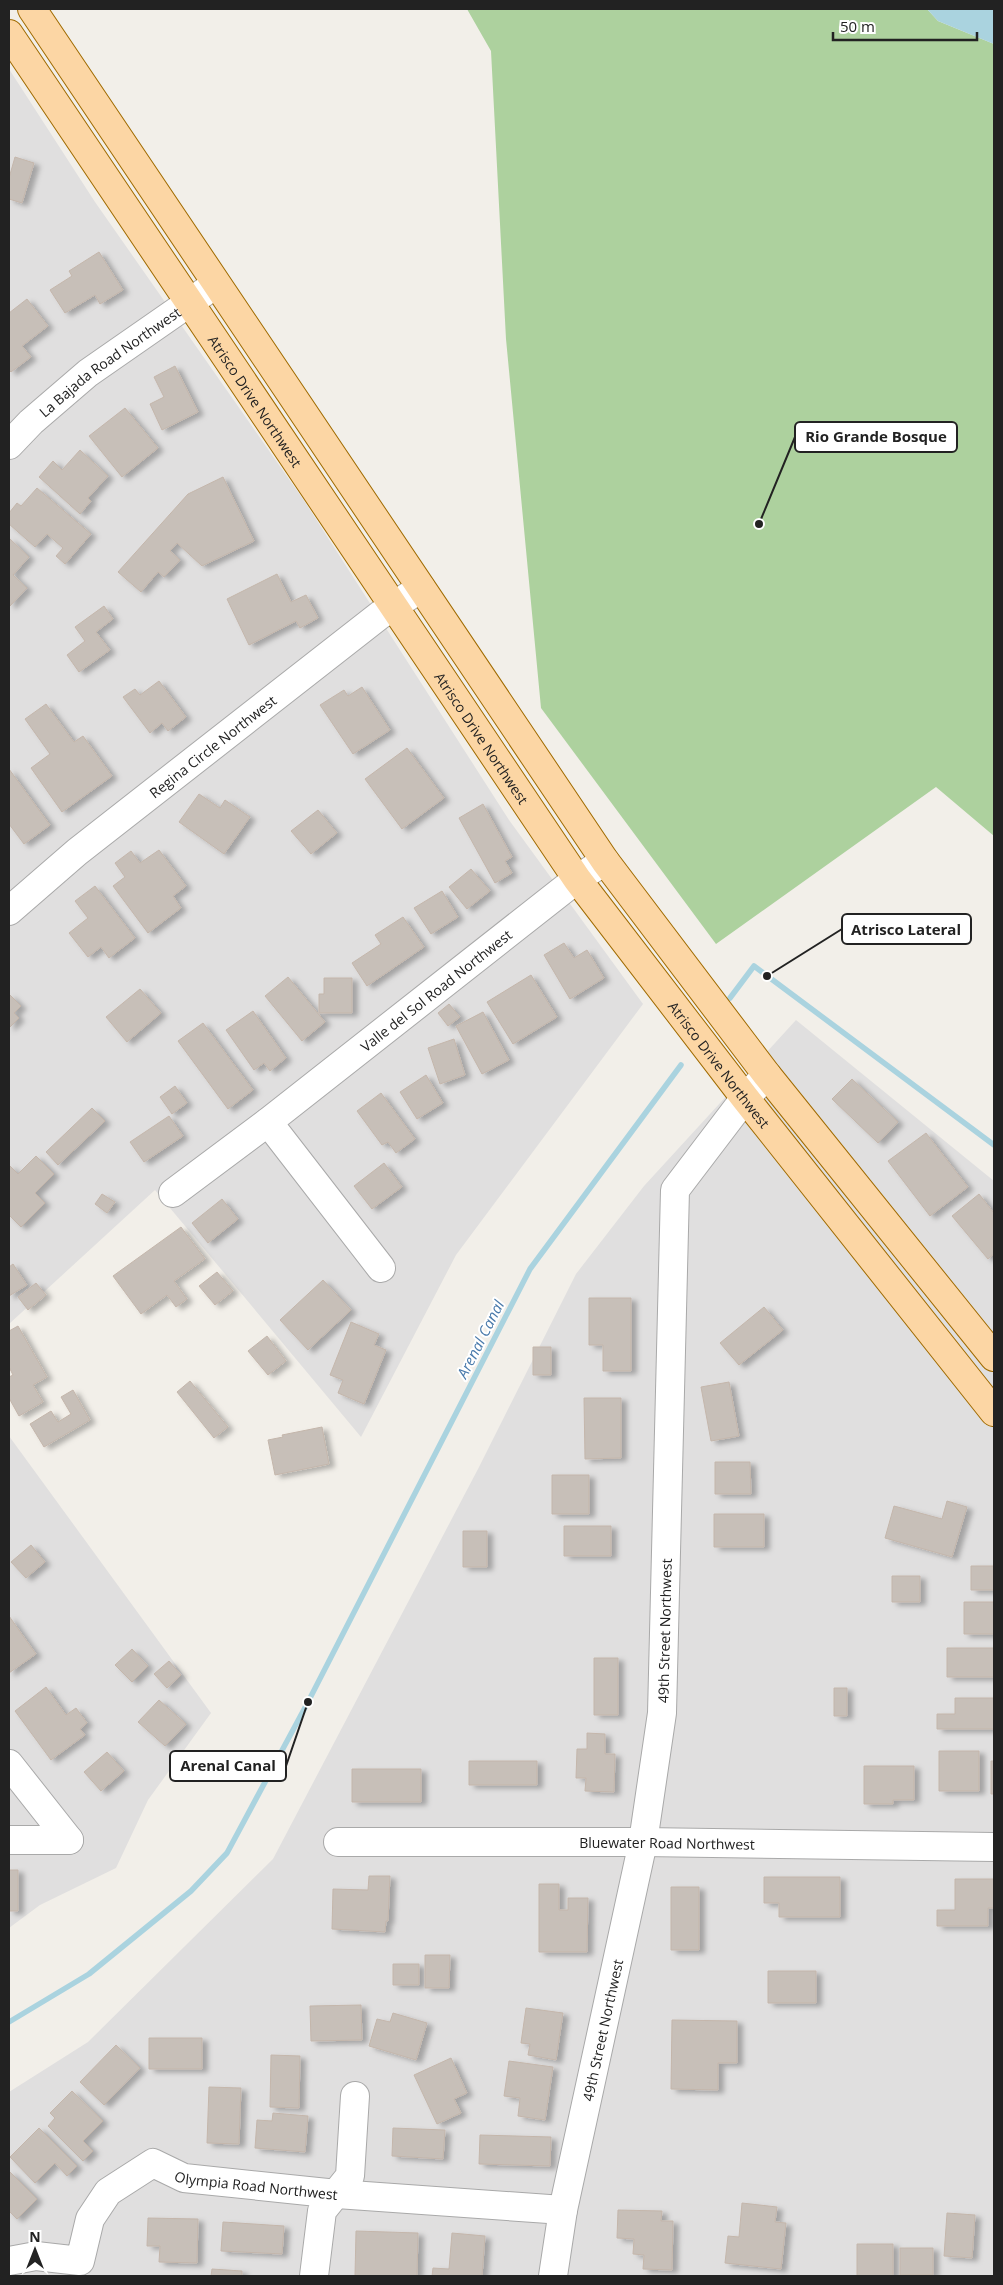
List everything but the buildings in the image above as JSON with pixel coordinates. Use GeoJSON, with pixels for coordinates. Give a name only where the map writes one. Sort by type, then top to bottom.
{"type":"FeatureCollection","features":[{"type":"Feature","properties":{"kind":"main road"},"geometry":{"type":"LineString","coordinates":[[32,9],[605,861],[767,1075],[994,1356]]}},
{"type":"Feature","properties":{"kind":"main road","name":"Atrisco Drive Northwest"},"geometry":{"type":"LineString","coordinates":[[9,34],[577,879],[746,1098],[994,1412]]}},
{"type":"Feature","properties":{"kind":"street","name":"La Bajada Road Northwest"},"geometry":{"type":"LineString","coordinates":[[9,445],[32,422],[88,373],[216,284]]}},
{"type":"Feature","properties":{"kind":"street","name":"Regina Circle Northwest"},"geometry":{"type":"LineString","coordinates":[[9,910],[77,852],[392,605],[421,588]]}},
{"type":"Feature","properties":{"kind":"street","name":"Valle del Sol Road Northwest"},"geometry":{"type":"LineString","coordinates":[[173,1193],[268,1122],[577,879],[605,861]]}},
{"type":"Feature","properties":{"kind":"street","name":"49th Street Northwest"},"geometry":{"type":"LineString","coordinates":[[553,2276],[562,2210],[643,1842],[662,1713],[675,1190],[746,1098],[767,1075]]}},
{"type":"Feature","properties":{"kind":"street"},"geometry":{"type":"LineString","coordinates":[[268,1122],[381,1268]]}},
{"type":"Feature","properties":{"kind":"street"},"geometry":{"type":"LineString","coordinates":[[9,1764],[69,1840],[9,1840]]}},
{"type":"Feature","properties":{"kind":"street","name":"Bluewater Road Northwest"},"geometry":{"type":"LineString","coordinates":[[338,1842],[643,1842],[994,1847]]}},
{"type":"Feature","properties":{"kind":"street"},"geometry":{"type":"LineString","coordinates":[[314,2276],[322,2212],[350,2176],[355,2096]]}},
{"type":"Feature","properties":{"kind":"street","name":"Olympia Road Northwest"},"geometry":{"type":"LineString","coordinates":[[9,2261],[36,2256],[80,2261],[90,2219],[108,2192],[153,2164],[184,2178],[337,2194],[562,2210]]}},
{"type":"Feature","properties":{"kind":"shaded area"},"geometry":{"type":"Polygon","coordinates":[[[9,69],[95,202],[305,502],[509,820],[643,1004],[456,1255],[361,1437],[155,1190],[9,1324],[9,69]]]}},
{"type":"Feature","properties":{"kind":"shaded area"},"geometry":{"type":"Polygon","coordinates":[[[796,1020],[994,1181],[994,2276],[9,2276],[9,2092],[88,2042],[273,1859],[478,1469],[576,1274],[644,1186],[796,1020]]]}},
{"type":"Feature","properties":{"kind":"shaded area"},"geometry":{"type":"Polygon","coordinates":[[[9,1436],[211,1713],[148,1800],[116,1868],[40,1905],[9,1928],[9,1436]]]}},
{"type":"Feature","properties":{"kind":"green space"},"geometry":{"type":"Polygon","coordinates":[[[467,9],[927,9],[938,21],[994,44],[994,836],[936,787],[716,944],[541,708],[506,339],[491,51],[467,9]]]}},
{"type":"Feature","properties":{"kind":"water"},"geometry":{"type":"Polygon","coordinates":[[[927,9],[994,9],[994,44],[938,21],[927,9]]]}},
{"type":"Feature","properties":{"kind":"waterway"},"geometry":{"type":"LineString","coordinates":[[730,998],[754,966],[994,1145]]}},
{"type":"Feature","properties":{"kind":"waterway","name":"Arenal Canal"},"geometry":{"type":"LineString","coordinates":[[9,2022],[89,1974],[191,1891],[227,1853],[308,1702],[530,1269],[681,1065]]}},
{"type":"Feature","properties":{"kind":"place","name":"Rio Grande Bosque"},"geometry":{"type":"Point","coordinates":[759,524]}},
{"type":"Feature","properties":{"kind":"place","name":"Atrisco Lateral"},"geometry":{"type":"Point","coordinates":[767,976]}},
{"type":"Feature","properties":{"kind":"place","name":"Arenal Canal"},"geometry":{"type":"Point","coordinates":[308,1702]}}]}
